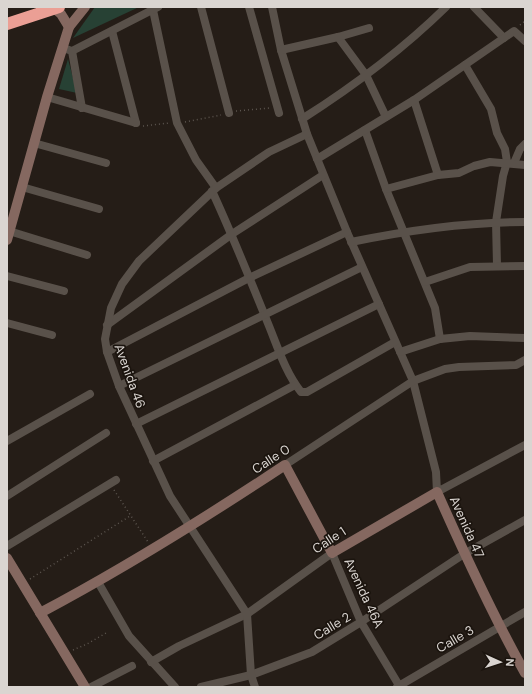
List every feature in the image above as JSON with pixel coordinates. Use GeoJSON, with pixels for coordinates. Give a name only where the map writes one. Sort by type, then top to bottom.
{"type":"FeatureCollection","features":[{"type":"Feature","properties":{"kind":"highway"},"geometry":{"type":"LineString","coordinates":[[7,24],[57,8]]}},
{"type":"Feature","properties":{"kind":"street"},"geometry":{"type":"LineString","coordinates":[[85,7],[69,27],[67,50],[47,97],[8,236],[87,255]]}},
{"type":"Feature","properties":{"kind":"street"},"geometry":{"type":"LineString","coordinates":[[201,7],[229,113]]}},
{"type":"Feature","properties":{"kind":"street"},"geometry":{"type":"LineString","coordinates":[[249,7],[278,110]]}},
{"type":"Feature","properties":{"kind":"street","name":"Avenida 47"},"geometry":{"type":"LineString","coordinates":[[272,7],[281,50],[307,134],[351,242],[413,382],[436,472],[437,492],[464,554],[500,627],[525,673]]}},
{"type":"Feature","properties":{"kind":"street"},"geometry":{"type":"LineString","coordinates":[[302,119],[339,96],[415,38],[446,7]]}},
{"type":"Feature","properties":{"kind":"street"},"geometry":{"type":"LineString","coordinates":[[474,7],[504,38]]}},
{"type":"Feature","properties":{"kind":"street"},"geometry":{"type":"LineString","coordinates":[[57,8],[69,27]]}},
{"type":"Feature","properties":{"kind":"street"},"geometry":{"type":"LineString","coordinates":[[67,50],[112,31],[155,8],[177,123],[196,160],[214,190],[280,353],[295,385],[301,392],[307,392],[395,342]]}},
{"type":"Feature","properties":{"kind":"street"},"geometry":{"type":"LineString","coordinates":[[281,50],[338,37],[369,28]]}},
{"type":"Feature","properties":{"kind":"street"},"geometry":{"type":"LineString","coordinates":[[112,31],[136,123]]}},
{"type":"Feature","properties":{"kind":"street"},"geometry":{"type":"LineString","coordinates":[[317,159],[414,100],[514,31],[525,41]]}},
{"type":"Feature","properties":{"kind":"street"},"geometry":{"type":"LineString","coordinates":[[338,37],[366,75],[386,117]]}},
{"type":"Feature","properties":{"kind":"street"},"geometry":{"type":"LineString","coordinates":[[67,50],[82,108]]}},
{"type":"Feature","properties":{"kind":"street"},"geometry":{"type":"LineString","coordinates":[[465,65],[491,109],[497,134],[511,162]]}},
{"type":"Feature","properties":{"kind":"street"},"geometry":{"type":"LineString","coordinates":[[47,97],[136,123]]}},
{"type":"Feature","properties":{"kind":"street"},"geometry":{"type":"LineString","coordinates":[[414,100],[438,175]]}},
{"type":"Feature","properties":{"kind":"street"},"geometry":{"type":"LineString","coordinates":[[365,130],[386,189],[435,308],[440,339]]}},
{"type":"Feature","properties":{"kind":"street","name":"Avenida 46"},"geometry":{"type":"LineString","coordinates":[[247,614],[189,528],[170,496],[119,386],[107,352],[105,339],[111,308],[122,284],[139,261],[214,190],[269,152],[307,134]]}},
{"type":"Feature","properties":{"kind":"street"},"geometry":{"type":"LineString","coordinates":[[34,143],[106,163]]}},
{"type":"Feature","properties":{"kind":"street"},"geometry":{"type":"LineString","coordinates":[[497,265],[496,222],[503,176],[511,162],[525,144]]}},
{"type":"Feature","properties":{"kind":"street"},"geometry":{"type":"LineString","coordinates":[[386,189],[438,175],[459,173],[490,162],[525,164]]}},
{"type":"Feature","properties":{"kind":"street"},"geometry":{"type":"LineString","coordinates":[[107,325],[232,234],[323,174]]}},
{"type":"Feature","properties":{"kind":"street"},"geometry":{"type":"LineString","coordinates":[[22,186],[99,208]]}},
{"type":"Feature","properties":{"kind":"street"},"geometry":{"type":"LineString","coordinates":[[351,242],[404,232],[461,224],[525,222]]}},
{"type":"Feature","properties":{"kind":"street"},"geometry":{"type":"LineString","coordinates":[[107,352],[249,278],[347,232]]}},
{"type":"Feature","properties":{"kind":"street"},"geometry":{"type":"LineString","coordinates":[[425,282],[470,267],[497,265],[525,266]]}},
{"type":"Feature","properties":{"kind":"street"},"geometry":{"type":"LineString","coordinates":[[119,386],[362,267]]}},
{"type":"Feature","properties":{"kind":"street"},"geometry":{"type":"LineString","coordinates":[[7,276],[64,291]]}},
{"type":"Feature","properties":{"kind":"street"},"geometry":{"type":"LineString","coordinates":[[136,424],[379,304]]}},
{"type":"Feature","properties":{"kind":"street"},"geometry":{"type":"LineString","coordinates":[[7,323],[52,335]]}},
{"type":"Feature","properties":{"kind":"street"},"geometry":{"type":"LineString","coordinates":[[400,352],[440,339],[470,336],[525,338]]}},
{"type":"Feature","properties":{"kind":"street","name":"Calle 0"},"geometry":{"type":"LineString","coordinates":[[40,612],[98,582],[189,528],[413,382],[445,369],[459,367],[516,365],[525,360]]}},
{"type":"Feature","properties":{"kind":"street"},"geometry":{"type":"LineString","coordinates":[[153,461],[295,385]]}},
{"type":"Feature","properties":{"kind":"street"},"geometry":{"type":"LineString","coordinates":[[7,441],[90,394]]}},
{"type":"Feature","properties":{"kind":"street"},"geometry":{"type":"LineString","coordinates":[[7,496],[106,433]]}},
{"type":"Feature","properties":{"kind":"street","name":"Calle 1"},"geometry":{"type":"LineString","coordinates":[[151,662],[179,646],[247,614],[332,553],[437,492],[525,445]]}},
{"type":"Feature","properties":{"kind":"street","name":"Avenida 46A"},"geometry":{"type":"LineString","coordinates":[[286,465],[332,553],[361,622],[398,686]]}},
{"type":"Feature","properties":{"kind":"street"},"geometry":{"type":"LineString","coordinates":[[8,543],[113,481]]}},
{"type":"Feature","properties":{"kind":"street","name":"Calle 2"},"geometry":{"type":"LineString","coordinates":[[201,687],[251,675],[312,652],[361,622],[464,554],[525,520]]}},
{"type":"Feature","properties":{"kind":"street"},"geometry":{"type":"LineString","coordinates":[[7,558],[66,653],[85,687]]}},
{"type":"Feature","properties":{"kind":"street"},"geometry":{"type":"LineString","coordinates":[[98,582],[129,636],[175,687]]}},
{"type":"Feature","properties":{"kind":"street","name":"Calle 3"},"geometry":{"type":"LineString","coordinates":[[398,686],[525,612]]}},
{"type":"Feature","properties":{"kind":"street"},"geometry":{"type":"LineString","coordinates":[[247,614],[251,675],[255,687]]}},
{"type":"Feature","properties":{"kind":"street"},"geometry":{"type":"LineString","coordinates":[[91,687],[132,666]]}},
{"type":"Feature","properties":{"kind":"path"},"geometry":{"type":"LineString","coordinates":[[136,123],[144,126],[192,122],[229,113],[278,110]]}},
{"type":"Feature","properties":{"kind":"path"},"geometry":{"type":"LineString","coordinates":[[113,481],[130,516],[153,550]]}},
{"type":"Feature","properties":{"kind":"path"},"geometry":{"type":"LineString","coordinates":[[22,584],[130,516]]}},
{"type":"Feature","properties":{"kind":"path"},"geometry":{"type":"LineString","coordinates":[[66,653],[88,644],[108,632]]}},
{"type":"Feature","properties":{"kind":"green space"},"geometry":{"type":"Polygon","coordinates":[[[95,7],[139,7],[73,38],[95,7]]]}},
{"type":"Feature","properties":{"kind":"green space"},"geometry":{"type":"Polygon","coordinates":[[[68,59],[77,93],[59,89],[68,59]]]}}]}
